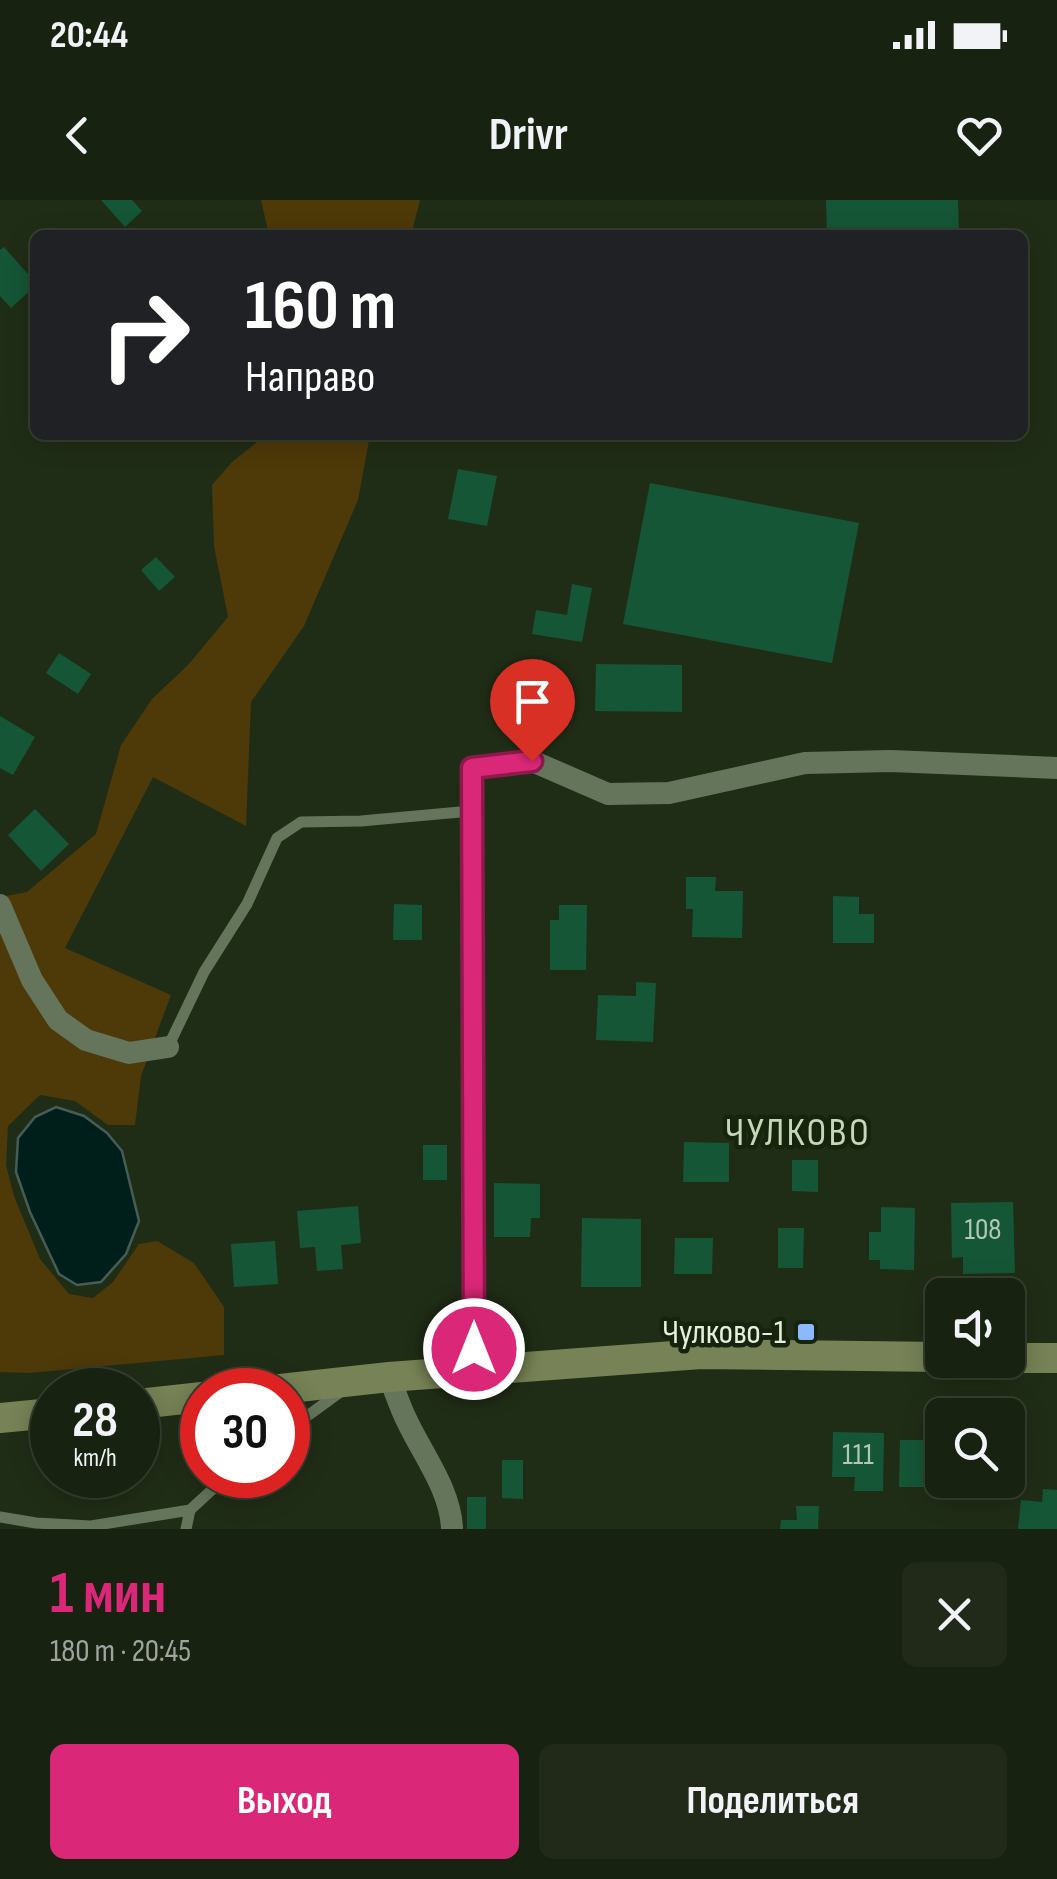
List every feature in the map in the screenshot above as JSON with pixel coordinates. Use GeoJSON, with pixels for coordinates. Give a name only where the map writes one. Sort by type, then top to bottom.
{"type":"FeatureCollection","features":[{"type":"Feature","properties":{"kind":"main road"},"geometry":{"type":"LineString","coordinates":[[310,1386],[701,1354],[925,1357]]}},
{"type":"Feature","properties":{"kind":"main road"},"geometry":{"type":"LineString","coordinates":[[1025,1358],[1057,1358]]}},
{"type":"Feature","properties":{"kind":"main road"},"geometry":{"type":"LineString","coordinates":[[0,1418],[30,1415]]}},
{"type":"Feature","properties":{"kind":"street"},"geometry":{"type":"LineString","coordinates":[[474,1370],[472,768],[532,761],[608,794],[669,794],[805,763],[940,762],[1057,768]]}},
{"type":"Feature","properties":{"kind":"street"},"geometry":{"type":"LineString","coordinates":[[0,904],[32,980],[58,1020],[86,1040],[129,1054],[168,1047]]}},
{"type":"Feature","properties":{"kind":"street"},"geometry":{"type":"LineString","coordinates":[[389,1377],[452,1515],[452,1529]]}},
{"type":"Feature","properties":{"kind":"lane"},"geometry":{"type":"LineString","coordinates":[[168,1047],[204,972],[247,904],[277,838],[301,822],[472,811]]}},
{"type":"Feature","properties":{"kind":"lane"},"geometry":{"type":"LineString","coordinates":[[310,1414],[355,1381]]}},
{"type":"Feature","properties":{"kind":"lane"},"geometry":{"type":"LineString","coordinates":[[0,1517],[91,1526],[190,1510],[203,1498]]}},
{"type":"Feature","properties":{"kind":"lane"},"geometry":{"type":"LineString","coordinates":[[186,1529],[190,1510]]}},
{"type":"Feature","properties":{"kind":"shaded area"},"geometry":{"type":"Polygon","coordinates":[[[261,200],[420,200],[412,230],[268,230],[261,200]]]}},
{"type":"Feature","properties":{"kind":"shaded area"},"geometry":{"type":"Polygon","coordinates":[[[260,440],[369,440],[358,500],[304,626],[251,702],[246,826],[153,777],[65,948],[171,995],[141,1076],[135,1125],[108,1125],[75,1101],[40,1095],[8,1126],[6,1165],[14,1196],[40,1259],[69,1294],[93,1298],[113,1282],[139,1244],[157,1241],[194,1263],[224,1307],[224,1355],[83,1368],[30,1368],[29,1373],[0,1372],[0,897],[27,892],[96,834],[121,745],[152,699],[188,665],[228,617],[214,546],[212,485],[232,462],[260,440]]]}},
{"type":"Feature","properties":{"kind":"water"},"geometry":{"type":"Polygon","coordinates":[[[56,1107],[84,1116],[107,1133],[122,1151],[139,1221],[126,1254],[101,1282],[77,1285],[59,1274],[16,1172],[18,1138],[35,1117],[56,1107]]]}},
{"type":"Feature","properties":{"kind":"building"},"geometry":{"type":"Polygon","coordinates":[[[101,200],[132,200],[142,211],[125,227],[101,200]]]}},
{"type":"Feature","properties":{"kind":"building"},"geometry":{"type":"Polygon","coordinates":[[[826,200],[958,200],[959,230],[827,230],[826,200]]]}},
{"type":"Feature","properties":{"kind":"building"},"geometry":{"type":"Polygon","coordinates":[[[4,247],[30,276],[30,291],[11,308],[0,296],[0,250],[4,247]]]}},
{"type":"Feature","properties":{"kind":"building"},"geometry":{"type":"Polygon","coordinates":[[[458,469],[497,476],[487,526],[448,519],[458,469]]]}},
{"type":"Feature","properties":{"kind":"building"},"geometry":{"type":"Polygon","coordinates":[[[650,483],[859,523],[832,663],[623,624],[650,483]]]}},
{"type":"Feature","properties":{"kind":"building"},"geometry":{"type":"Polygon","coordinates":[[[156,557],[175,577],[159,591],[141,570],[156,557]]]}},
{"type":"Feature","properties":{"kind":"building"},"geometry":{"type":"Polygon","coordinates":[[[572,584],[592,588],[582,642],[532,634],[536,610],[567,615],[572,584]]]}},
{"type":"Feature","properties":{"kind":"building"},"geometry":{"type":"Polygon","coordinates":[[[59,653],[91,674],[78,694],[46,673],[59,653]]]}},
{"type":"Feature","properties":{"kind":"building"},"geometry":{"type":"Polygon","coordinates":[[[596,664],[682,665],[682,712],[595,711],[596,664]]]}},
{"type":"Feature","properties":{"kind":"building"},"geometry":{"type":"Polygon","coordinates":[[[0,716],[35,737],[13,775],[0,768],[0,716]]]}},
{"type":"Feature","properties":{"kind":"building"},"geometry":{"type":"Polygon","coordinates":[[[35,809],[69,844],[41,871],[8,835],[35,809]]]}},
{"type":"Feature","properties":{"kind":"building"},"geometry":{"type":"Polygon","coordinates":[[[686,877],[716,877],[715,891],[743,891],[742,938],[692,937],[693,909],[686,909],[686,877]]]}},
{"type":"Feature","properties":{"kind":"building"},"geometry":{"type":"Polygon","coordinates":[[[833,896],[859,897],[859,914],[874,914],[874,943],[833,943],[833,896]]]}},
{"type":"Feature","properties":{"kind":"building"},"geometry":{"type":"Polygon","coordinates":[[[394,904],[422,905],[422,940],[393,940],[394,904]]]}},
{"type":"Feature","properties":{"kind":"building"},"geometry":{"type":"Polygon","coordinates":[[[559,905],[587,905],[586,970],[550,970],[550,920],[559,920],[559,905]]]}},
{"type":"Feature","properties":{"kind":"building"},"geometry":{"type":"Polygon","coordinates":[[[636,982],[656,983],[653,1042],[596,1040],[598,995],[636,996],[636,982]]]}},
{"type":"Feature","properties":{"kind":"building"},"geometry":{"type":"Polygon","coordinates":[[[684,1142],[729,1143],[729,1182],[683,1182],[684,1142]]]}},
{"type":"Feature","properties":{"kind":"building"},"geometry":{"type":"Polygon","coordinates":[[[423,1145],[447,1145],[447,1180],[423,1180],[423,1145]]]}},
{"type":"Feature","properties":{"kind":"building"},"geometry":{"type":"Polygon","coordinates":[[[792,1160],[818,1160],[818,1192],[792,1191],[792,1160]]]}},
{"type":"Feature","properties":{"kind":"building"},"geometry":{"type":"Polygon","coordinates":[[[494,1183],[540,1184],[540,1218],[531,1218],[530,1237],[494,1237],[494,1183]]]}},
{"type":"Feature","properties":{"kind":"building"},"geometry":{"type":"Polygon","coordinates":[[[1013,1202],[1015,1273],[963,1274],[963,1257],[952,1258],[951,1203],[1013,1202]]]}},
{"type":"Feature","properties":{"kind":"building"},"geometry":{"type":"Polygon","coordinates":[[[358,1206],[361,1243],[341,1245],[343,1269],[317,1271],[315,1247],[300,1248],[297,1211],[358,1206]]]}},
{"type":"Feature","properties":{"kind":"building"},"geometry":{"type":"Polygon","coordinates":[[[881,1207],[915,1208],[914,1270],[880,1269],[880,1260],[869,1260],[869,1232],[881,1232],[881,1207]]]}},
{"type":"Feature","properties":{"kind":"building"},"geometry":{"type":"Polygon","coordinates":[[[582,1218],[641,1219],[641,1287],[581,1287],[582,1218]]]}},
{"type":"Feature","properties":{"kind":"building"},"geometry":{"type":"Polygon","coordinates":[[[778,1228],[804,1228],[803,1268],[778,1268],[778,1228]]]}},
{"type":"Feature","properties":{"kind":"building"},"geometry":{"type":"Polygon","coordinates":[[[675,1238],[713,1238],[712,1274],[674,1274],[675,1238]]]}},
{"type":"Feature","properties":{"kind":"building"},"geometry":{"type":"Polygon","coordinates":[[[275,1241],[278,1284],[234,1287],[231,1244],[275,1241]]]}},
{"type":"Feature","properties":{"kind":"building"},"geometry":{"type":"Polygon","coordinates":[[[833,1432],[884,1433],[883,1491],[854,1491],[855,1477],[832,1477],[833,1432]]]}},
{"type":"Feature","properties":{"kind":"building"},"geometry":{"type":"Polygon","coordinates":[[[900,1440],[925,1440],[925,1487],[899,1487],[900,1440]]]}},
{"type":"Feature","properties":{"kind":"building"},"geometry":{"type":"Polygon","coordinates":[[[502,1460],[523,1460],[523,1499],[502,1498],[502,1460]]]}},
{"type":"Feature","properties":{"kind":"building"},"geometry":{"type":"Polygon","coordinates":[[[1043,1489],[1057,1490],[1057,1529],[1018,1529],[1021,1500],[1042,1502],[1043,1489]]]}},
{"type":"Feature","properties":{"kind":"building"},"geometry":{"type":"Polygon","coordinates":[[[467,1497],[486,1497],[486,1529],[467,1529],[467,1497]]]}},
{"type":"Feature","properties":{"kind":"building"},"geometry":{"type":"Polygon","coordinates":[[[796,1506],[819,1506],[818,1529],[780,1529],[781,1520],[797,1520],[796,1506]]]}},
{"type":"Feature","properties":{"kind":"place","name":"Чулково-1"},"geometry":{"type":"Point","coordinates":[806,1332]}},
{"type":"Feature","properties":{"kind":"district","name":"ЧУЛКОВО"},"geometry":{"type":"Point","coordinates":[798,1133]}},
{"type":"Feature","properties":{"kind":"route"},"geometry":{"type":"LineString","coordinates":[[474,1349],[472,768],[532,761]]}}]}
